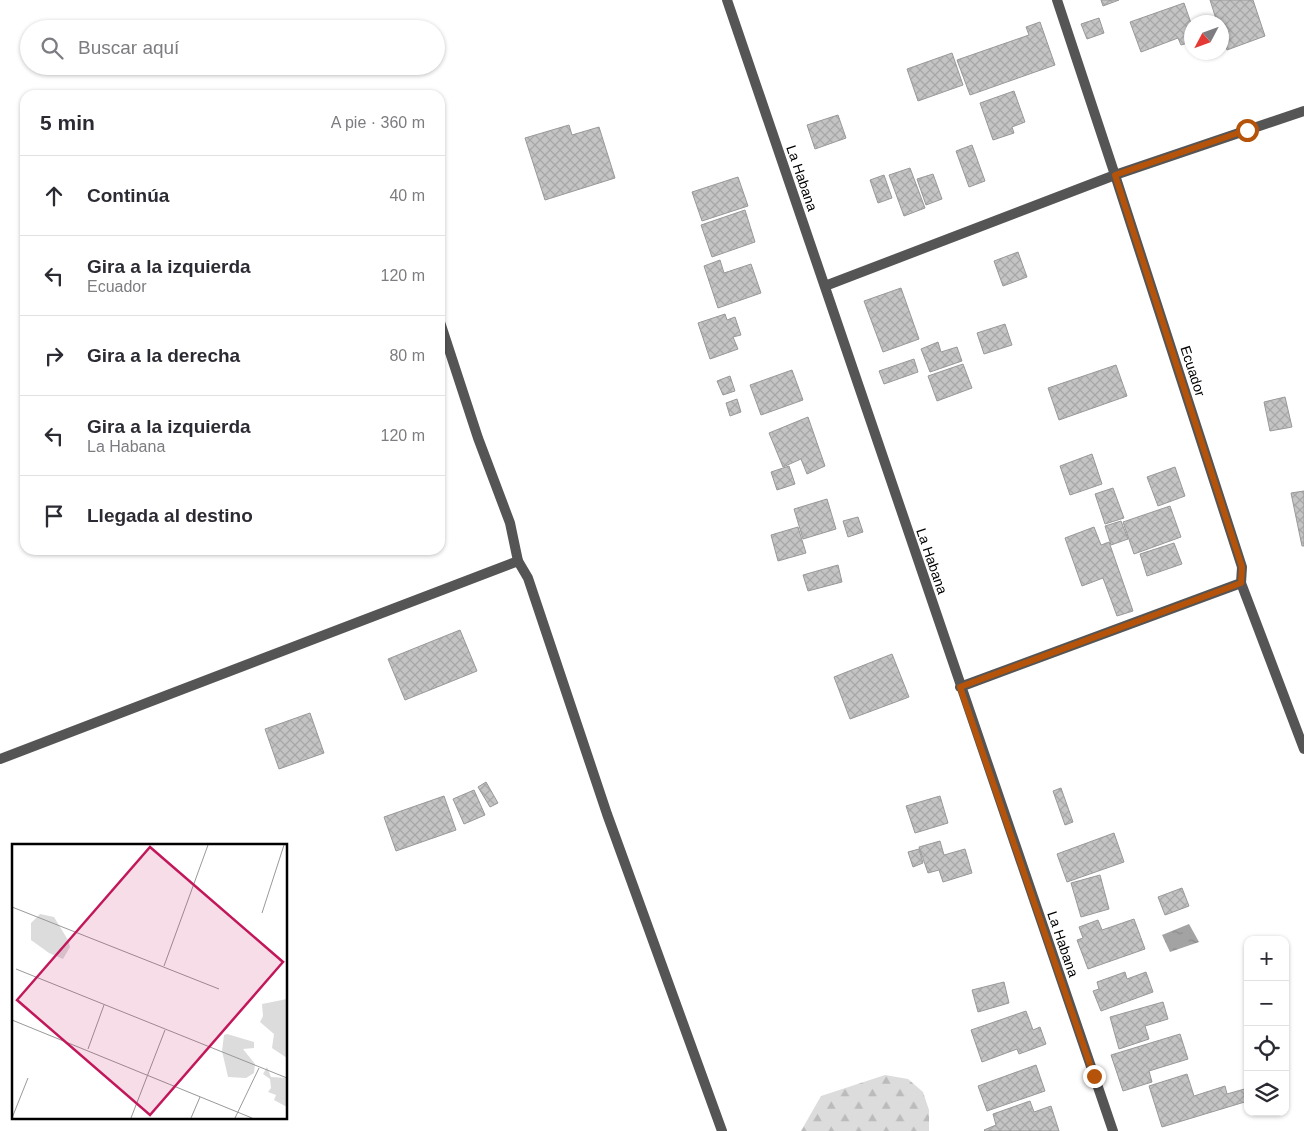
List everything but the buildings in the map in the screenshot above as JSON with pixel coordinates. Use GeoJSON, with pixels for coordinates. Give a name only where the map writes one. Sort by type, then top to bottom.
{"type":"FeatureCollection","features":[{"type":"Feature","properties":{"kind":"street","name":"La Habana"},"geometry":{"type":"LineString","coordinates":[[727,0],[1112,1131]]}},
{"type":"Feature","properties":{"kind":"street","name":"Ecuador"},"geometry":{"type":"LineString","coordinates":[[1057,0],[1242,567],[1241,583],[1304,750]]}},
{"type":"Feature","properties":{"kind":"street"},"geometry":{"type":"LineString","coordinates":[[825,286],[1115,175],[1304,110]]}},
{"type":"Feature","properties":{"kind":"street"},"geometry":{"type":"LineString","coordinates":[[445,337],[478,438],[510,523],[518,561],[528,578],[605,806],[722,1131]]}},
{"type":"Feature","properties":{"kind":"street"},"geometry":{"type":"LineString","coordinates":[[0,759],[518,561]]}},
{"type":"Feature","properties":{"kind":"street"},"geometry":{"type":"LineString","coordinates":[[960,687],[1241,583]]}},
{"type":"Feature","properties":{"kind":"green space"},"geometry":{"type":"Polygon","coordinates":[[[885,1075],[908,1079],[923,1092],[929,1110],[929,1131],[801,1131],[821,1096],[885,1075]]]}},
{"type":"Feature","properties":{"kind":"water"},"geometry":{"type":"Polygon","coordinates":[[[1189,924],[1199,942],[1170,952],[1162,935],[1189,924]]]}},
{"type":"Feature","properties":{"kind":"route"},"geometry":{"type":"LineString","coordinates":[[1094,1076],[960,687],[1241,583],[1242,567],[1115,175],[1247,130]]}}]}
